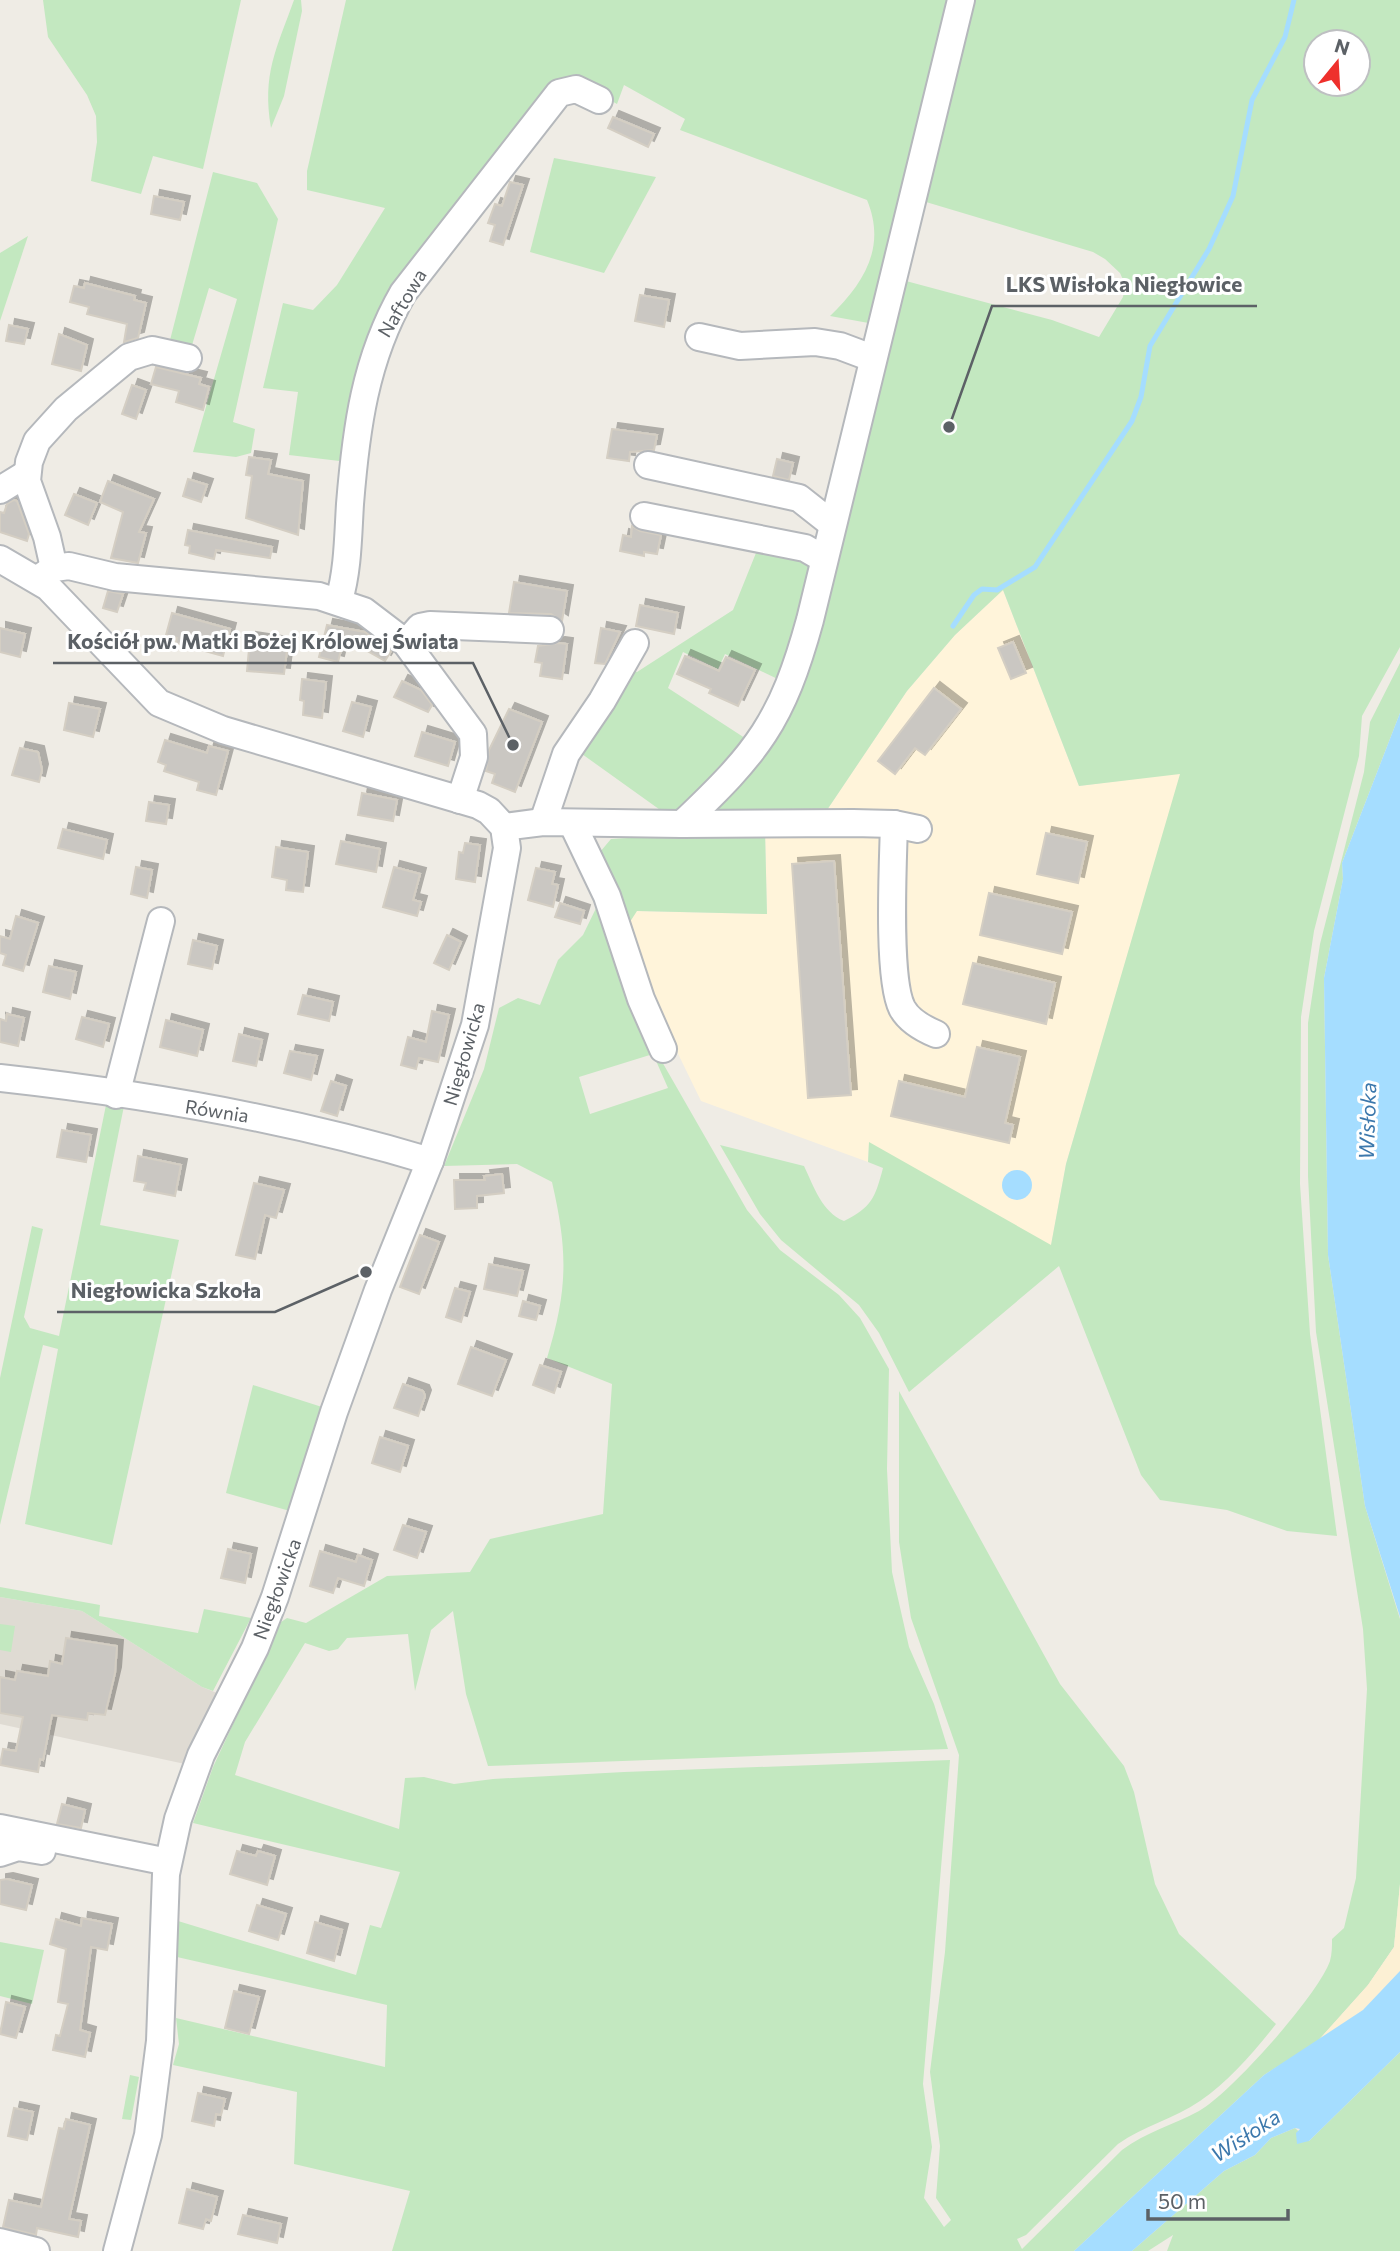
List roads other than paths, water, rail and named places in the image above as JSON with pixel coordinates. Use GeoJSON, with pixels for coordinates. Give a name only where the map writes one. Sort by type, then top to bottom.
{"type":"FeatureCollection","features":[{"type":"Feature","properties":{"kind":"street"},"geometry":{"type":"LineString","coordinates":[[682,824],[745,762],[772,725],[796,673],[961,0]]}},
{"type":"Feature","properties":{"kind":"street","name":"Naftowa"},"geometry":{"type":"LineString","coordinates":[[339,600],[361,403],[369,367],[387,323],[408,286],[555,97],[570,88],[599,100]]}},
{"type":"Feature","properties":{"kind":"street"},"geometry":{"type":"LineString","coordinates":[[699,337],[740,346],[828,344],[872,358]]}},
{"type":"Feature","properties":{"kind":"street"},"geometry":{"type":"LineString","coordinates":[[46,574],[47,537],[26,474],[32,450],[43,433],[122,361],[136,353],[152,350],[188,358]]}},
{"type":"Feature","properties":{"kind":"street"},"geometry":{"type":"LineString","coordinates":[[648,465],[799,498],[832,524]]}},
{"type":"Feature","properties":{"kind":"street"},"geometry":{"type":"LineString","coordinates":[[0,490],[26,474]]}},
{"type":"Feature","properties":{"kind":"street"},"geometry":{"type":"LineString","coordinates":[[645,516],[805,548],[824,559]]}},
{"type":"Feature","properties":{"kind":"street"},"geometry":{"type":"LineString","coordinates":[[0,559],[46,574],[159,703],[223,730],[460,800],[489,811],[504,827],[543,822],[906,827],[894,927],[899,994],[902,1008],[909,1017],[936,1034]]}},
{"type":"Feature","properties":{"kind":"street"},"geometry":{"type":"LineString","coordinates":[[46,574],[69,566],[115,577],[261,588],[339,600],[375,617],[406,643],[473,734],[474,757],[460,800]]}},
{"type":"Feature","properties":{"kind":"street"},"geometry":{"type":"LineString","coordinates":[[406,643],[417,630],[430,625],[550,630]]}},
{"type":"Feature","properties":{"kind":"street"},"geometry":{"type":"LineString","coordinates":[[543,822],[566,754],[603,701],[635,643]]}},
{"type":"Feature","properties":{"kind":"street"},"geometry":{"type":"LineString","coordinates":[[572,823],[607,896],[641,999],[663,1049]]}},
{"type":"Feature","properties":{"kind":"street","name":"Niegłowicka"},"geometry":{"type":"LineString","coordinates":[[117,2251],[148,2135],[160,2045],[167,1868],[178,1819],[201,1755],[255,1648],[275,1597],[334,1412],[378,1290],[430,1161],[478,1013],[506,859],[507,838],[504,827]]}},
{"type":"Feature","properties":{"kind":"street"},"geometry":{"type":"LineString","coordinates":[[116,1095],[161,921]]}},
{"type":"Feature","properties":{"kind":"street","name":"Równia"},"geometry":{"type":"LineString","coordinates":[[0,1078],[258,1117],[358,1139],[430,1161]]}},
{"type":"Feature","properties":{"kind":"street"},"geometry":{"type":"LineString","coordinates":[[0,1828],[167,1868]]}},
{"type":"Feature","properties":{"kind":"street"},"geometry":{"type":"LineString","coordinates":[[0,1853],[18,1847],[167,1868]]}},
{"type":"Feature","properties":{"kind":"street"},"geometry":{"type":"LineString","coordinates":[[0,2242],[36,2251]]}},
{"type":"Feature","properties":{"kind":"water","name":"Wisłoka"},"geometry":{"type":"Polygon","coordinates":[[[1400,713],[1400,1617],[1365,1506],[1328,1255],[1324,978],[1343,879],[1342,863],[1400,713]]]}},
{"type":"Feature","properties":{"kind":"water"},"geometry":{"type":"Polygon","coordinates":[[[1017,1170],[1028,1174],[1032,1185],[1028,1196],[1017,1200],[1006,1196],[1002,1185],[1006,1174],[1017,1170]]]}},
{"type":"Feature","properties":{"kind":"water","name":"Wisłoka"},"geometry":{"type":"Polygon","coordinates":[[[1400,1971],[1400,2052],[1309,2141],[1297,2144],[1296,2133],[1300,2129],[1295,2128],[1271,2138],[1255,2155],[1224,2171],[1132,2251],[1074,2251],[1264,2075],[1363,2010],[1400,1971]]]}},
{"type":"Feature","properties":{"kind":"waterway"},"geometry":{"type":"LineString","coordinates":[[953,626],[974,595],[982,589],[997,590],[1035,567],[1132,421],[1141,397],[1150,346],[1209,249],[1233,196],[1252,100],[1285,37],[1294,0]]}},
{"type":"Feature","properties":{"kind":"place","name":"LKS Wisłoka Niegłowice"},"geometry":{"type":"Point","coordinates":[949,427]}},
{"type":"Feature","properties":{"kind":"place","name":"Kościół pw. Matki Bożej Królowej Świata"},"geometry":{"type":"Point","coordinates":[513,745]}},
{"type":"Feature","properties":{"kind":"place","name":"Niegłowicka Szkoła"},"geometry":{"type":"Point","coordinates":[366,1272]}}]}
